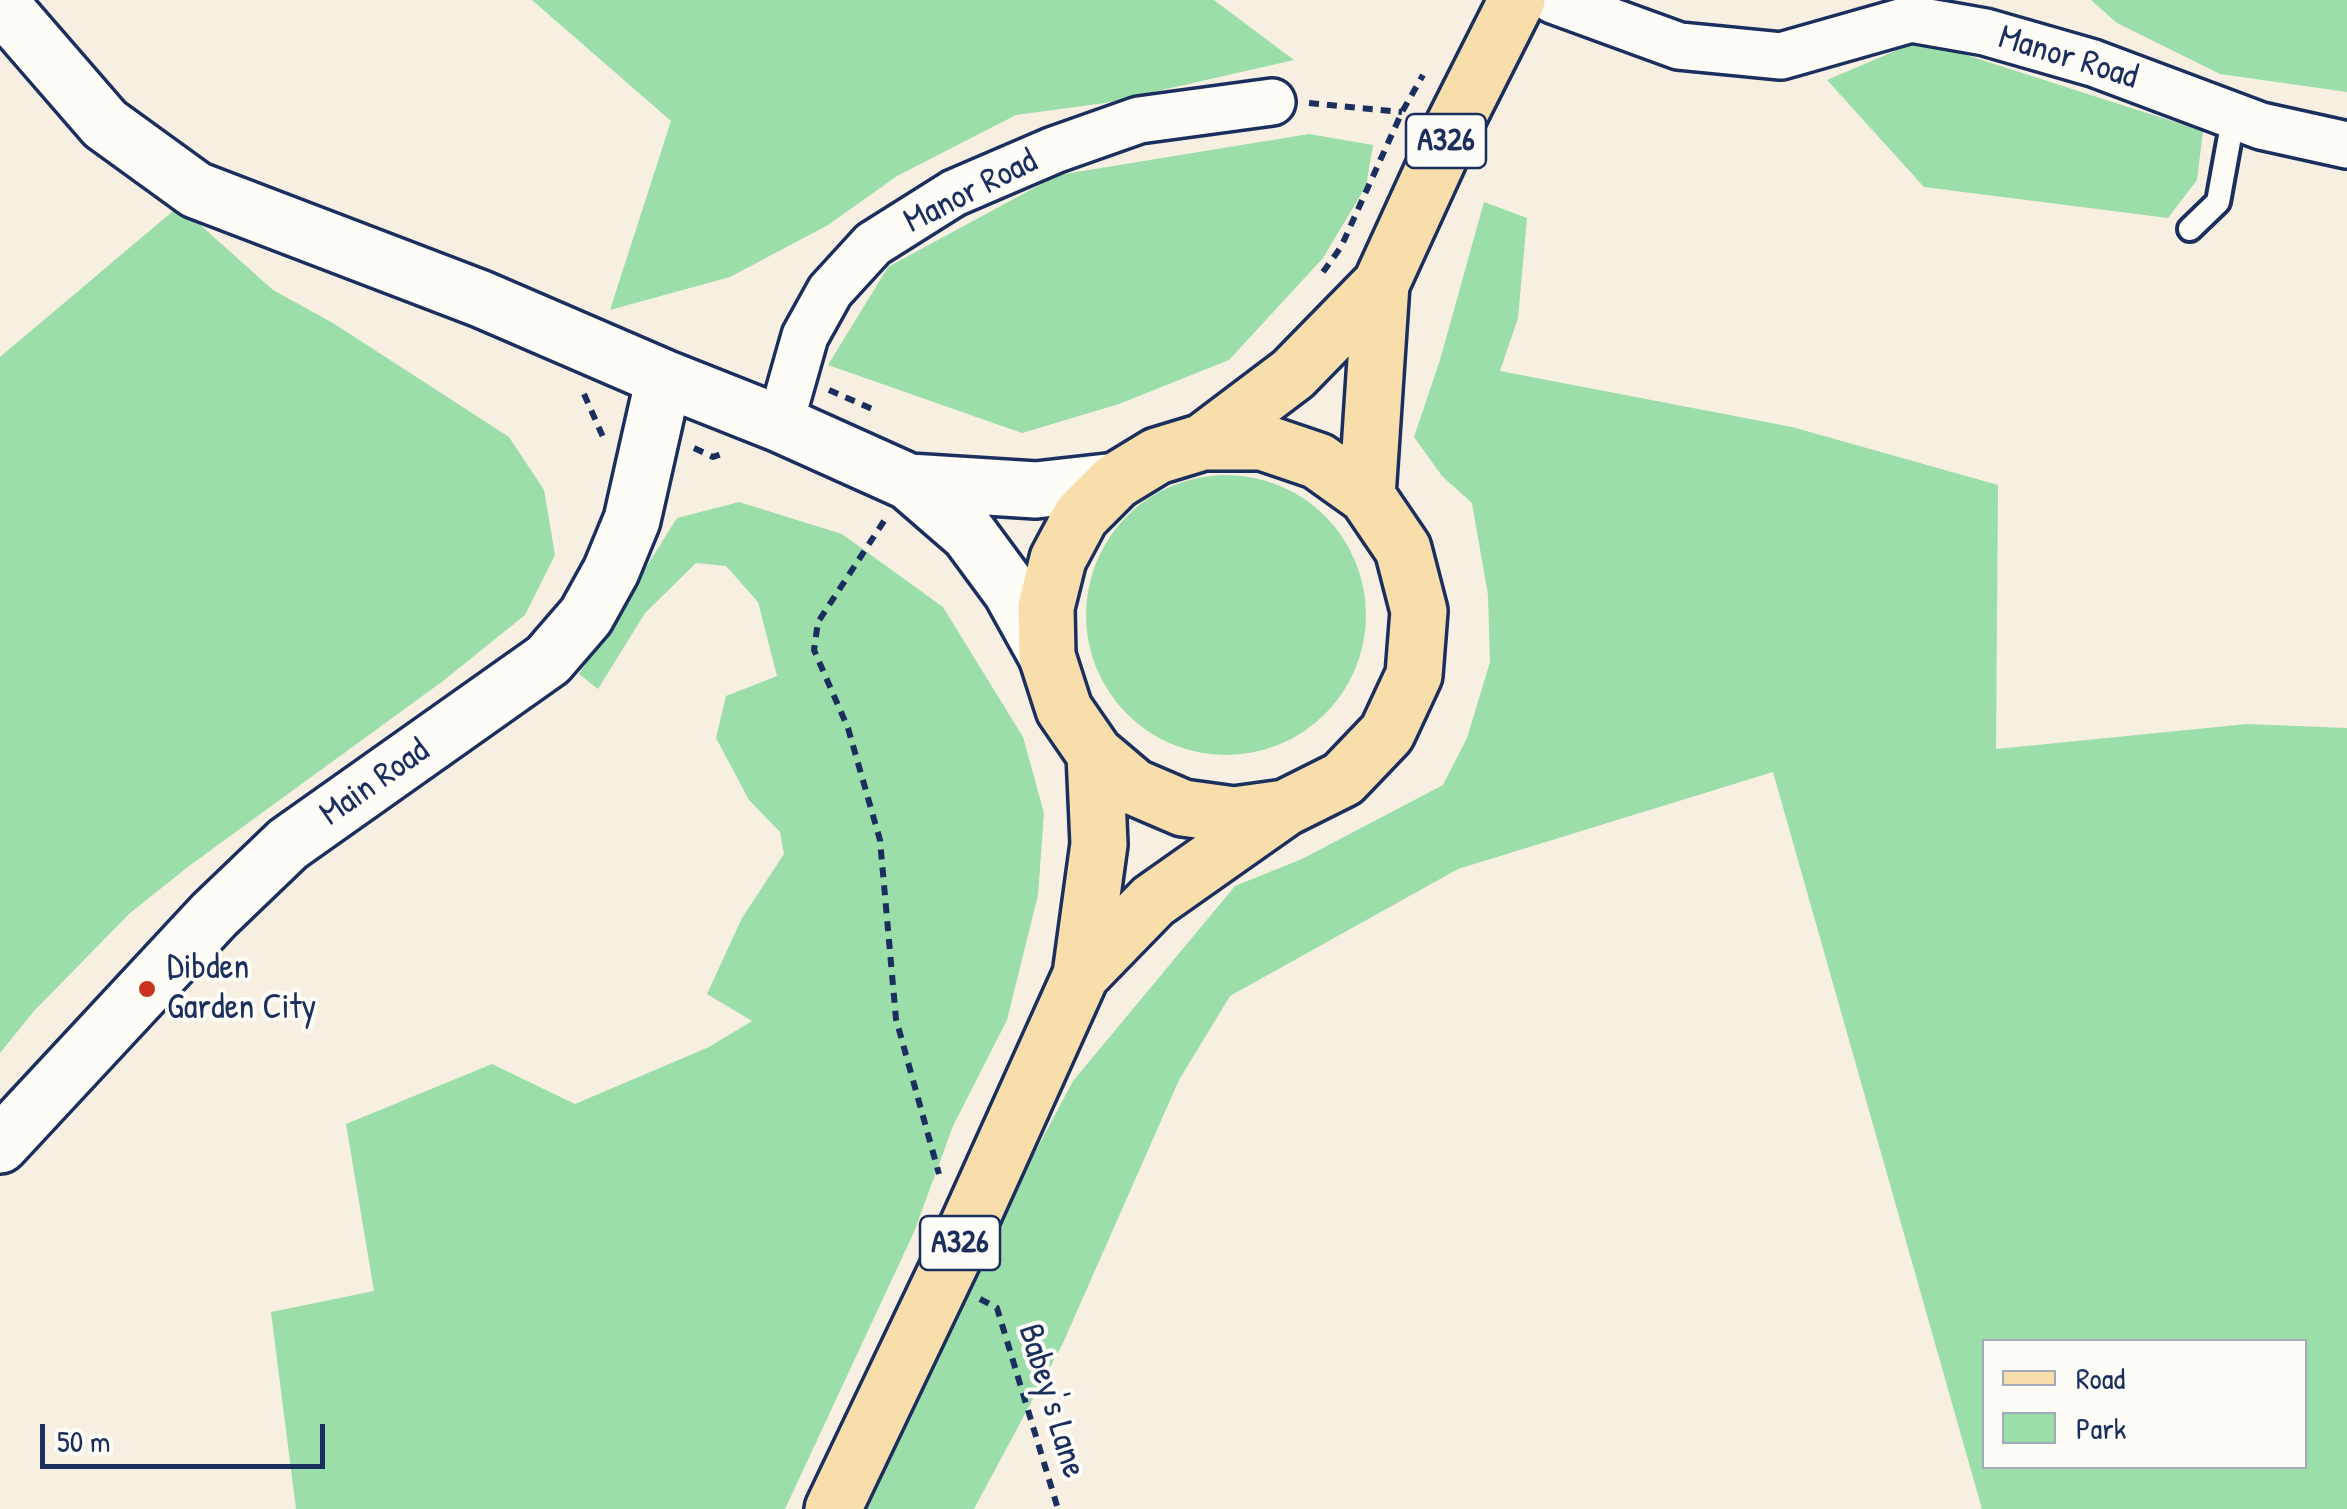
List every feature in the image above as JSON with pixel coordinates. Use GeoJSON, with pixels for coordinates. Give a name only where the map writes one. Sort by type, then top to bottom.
{"type":"FeatureCollection","features":[{"type":"Feature","properties":{"kind":"main road","name":"A326"},"geometry":{"type":"LineString","coordinates":[[1203,442],[1293,374],[1381,284],[1517,0]]}},
{"type":"Feature","properties":{"kind":"main road","name":"A326"},"geometry":{"type":"LineString","coordinates":[[1366,496],[1381,284]]}},
{"type":"Feature","properties":{"kind":"main road"},"geometry":{"type":"LineString","coordinates":[[1203,442],[1262,442],[1318,461],[1366,496],[1403,549],[1420,611],[1414,675],[1388,734],[1342,780],[1285,808],[1234,815],[1183,808],[1134,787],[1094,754],[1064,708],[1047,656],[1046,607],[1058,559],[1082,516],[1116,481],[1157,456],[1203,442]]}},
{"type":"Feature","properties":{"kind":"main road","name":"A326"},"geometry":{"type":"LineString","coordinates":[[833,1509],[1081,975],[1099,844],[1094,754]]}},
{"type":"Feature","properties":{"kind":"main road","name":"A326"},"geometry":{"type":"LineString","coordinates":[[1081,975],[1153,901],[1285,808]]}},
{"type":"Feature","properties":{"kind":"street","name":"Manor Road"},"geometry":{"type":"LineString","coordinates":[[1553,0],[1679,46],[1781,56],[1911,20],[1966,28],[2093,63],[2261,126],[2347,146]]}},
{"type":"Feature","properties":{"kind":"street"},"geometry":{"type":"LineString","coordinates":[[4,17],[105,124],[196,190],[481,299],[909,482],[969,534],[1011,591],[1047,656]]}},
{"type":"Feature","properties":{"kind":"street","name":"Manor Road"},"geometry":{"type":"LineString","coordinates":[[780,424],[804,336],[830,291],[873,244],[954,193],[1054,150],[1139,120],[1272,102]]}},
{"type":"Feature","properties":{"kind":"street","name":"Main Road"},"geometry":{"type":"LineString","coordinates":[[0,1145],[214,915],[288,844],[548,660],[586,616],[611,571],[632,520],[664,378]]}},
{"type":"Feature","properties":{"kind":"street"},"geometry":{"type":"LineString","coordinates":[[909,482],[1036,490],[1116,481]]}},
{"type":"Feature","properties":{"kind":"lane"},"geometry":{"type":"LineString","coordinates":[[2190,229],[2218,202],[2234,114]]}},
{"type":"Feature","properties":{"kind":"path"},"geometry":{"type":"LineString","coordinates":[[1272,102],[1402,112],[1341,247],[1319,278]]}},
{"type":"Feature","properties":{"kind":"path"},"geometry":{"type":"LineString","coordinates":[[909,482],[818,622],[814,650],[848,728],[880,840],[896,1019],[937,1168]]}},
{"type":"Feature","properties":{"kind":"path","name":"Babey's Lane"},"geometry":{"type":"LineString","coordinates":[[997,1308],[1058,1509]]}},
{"type":"Feature","properties":{"kind":"green space"},"geometry":{"type":"Polygon","coordinates":[[[532,0],[1214,0],[1294,60],[1105,103],[1016,115],[897,176],[828,225],[730,277],[610,310],[671,121],[532,0]]]}},
{"type":"Feature","properties":{"kind":"green space"},"geometry":{"type":"Polygon","coordinates":[[[2091,0],[2347,0],[2347,92],[2220,74],[2117,23],[2091,0]]]}},
{"type":"Feature","properties":{"kind":"green space"},"geometry":{"type":"Polygon","coordinates":[[[1914,43],[1960,53],[2203,131],[2197,180],[2168,218],[1924,187],[1827,80],[1914,43]]]}},
{"type":"Feature","properties":{"kind":"green space"},"geometry":{"type":"Polygon","coordinates":[[[1309,134],[1373,145],[1366,186],[1323,258],[1229,360],[1119,404],[1022,433],[828,365],[888,267],[1058,175],[1309,134]]]}},
{"type":"Feature","properties":{"kind":"green space"},"geometry":{"type":"Polygon","coordinates":[[[1484,202],[1527,218],[1518,318],[1500,371],[1792,427],[1998,485],[1996,749],[2247,724],[2347,728],[2347,1509],[1982,1509],[1773,772],[1458,869],[1230,996],[1179,1080],[1063,1343],[974,1509],[852,1509],[952,1308],[1073,1081],[1235,886],[1302,859],[1443,785],[1467,738],[1490,662],[1488,595],[1472,503],[1442,476],[1414,437],[1484,202]]]}},
{"type":"Feature","properties":{"kind":"green space"},"geometry":{"type":"Polygon","coordinates":[[[179,206],[273,290],[333,323],[509,437],[544,490],[555,555],[525,615],[443,681],[130,913],[34,1011],[0,1053],[0,357],[179,206]]]}},
{"type":"Feature","properties":{"kind":"green space"},"geometry":{"type":"Polygon","coordinates":[[[1226,475],[1280,485],[1325,516],[1356,561],[1366,615],[1356,669],[1325,714],[1280,745],[1226,755],[1172,745],[1127,714],[1096,669],[1086,615],[1096,561],[1127,516],[1172,485],[1226,475]]]}},
{"type":"Feature","properties":{"kind":"green space"},"geometry":{"type":"Polygon","coordinates":[[[739,502],[842,534],[943,607],[1023,737],[1044,813],[1038,895],[1007,1020],[953,1126],[914,1232],[785,1509],[296,1509],[271,1312],[374,1291],[346,1124],[492,1064],[575,1104],[709,1047],[752,1021],[707,994],[742,918],[784,854],[780,832],[749,800],[716,738],[726,696],[777,676],[758,602],[726,566],[696,563],[645,613],[598,689],[579,674],[677,518],[739,502]]]}},
{"type":"Feature","properties":{"kind":"place","name":"Dibden Garden City"},"geometry":{"type":"Point","coordinates":[147,989]}}]}
